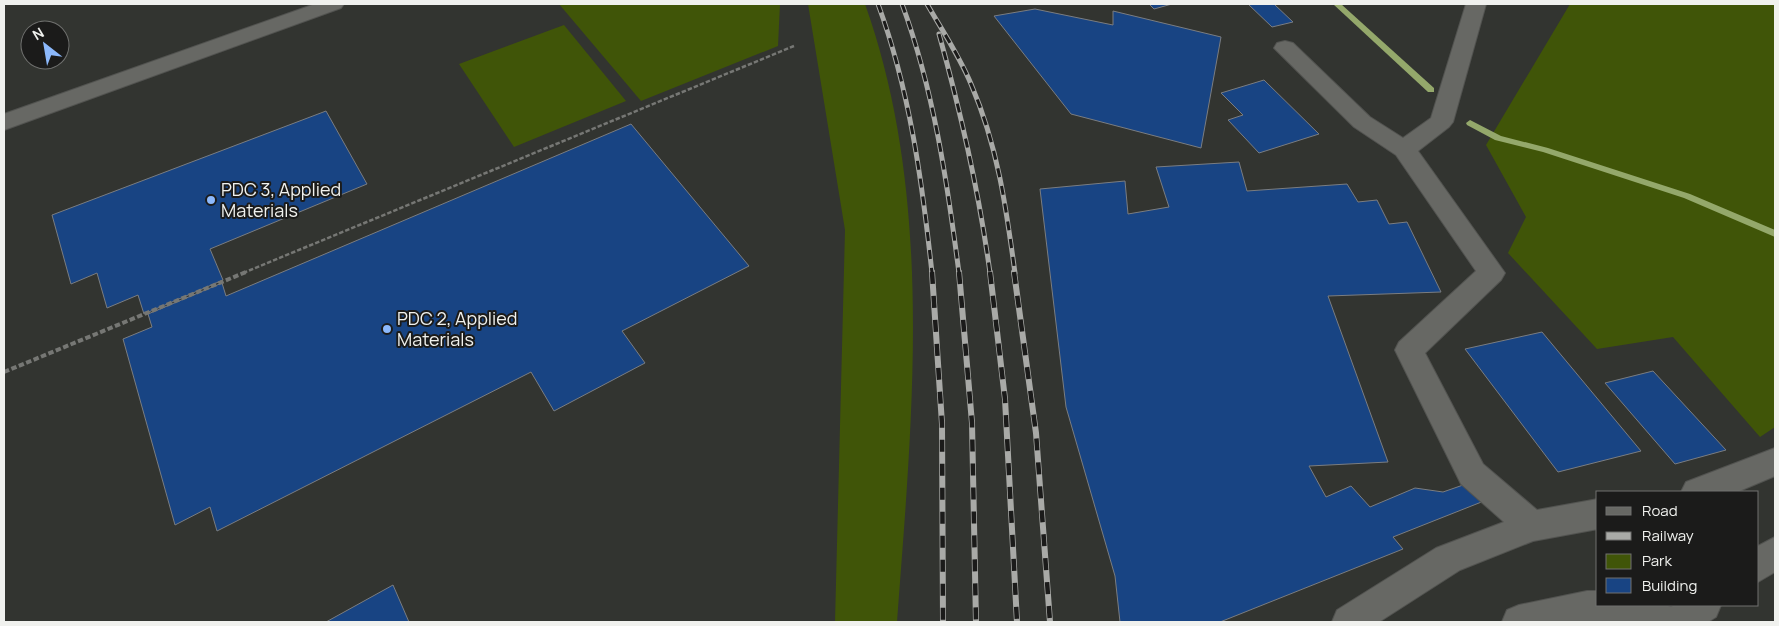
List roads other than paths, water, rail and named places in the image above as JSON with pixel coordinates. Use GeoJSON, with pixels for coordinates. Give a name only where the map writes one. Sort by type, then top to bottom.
{"type":"FeatureCollection","features":[{"type":"Feature","properties":{"kind":"street"},"geometry":{"type":"LineString","coordinates":[[4,122],[334,4]]}},
{"type":"Feature","properties":{"kind":"street"},"geometry":{"type":"LineString","coordinates":[[1404,149],[1442,122],[1476,4]]}},
{"type":"Feature","properties":{"kind":"street"},"geometry":{"type":"LineString","coordinates":[[1285,48],[1362,122],[1404,149],[1492,273],[1409,350],[1472,474],[1532,526]]}},
{"type":"Feature","properties":{"kind":"street"},"geometry":{"type":"LineString","coordinates":[[1701,491],[1775,462]]}},
{"type":"Feature","properties":{"kind":"street"},"geometry":{"type":"LineString","coordinates":[[1349,622],[1448,559],[1532,526],[1596,514]]}},
{"type":"Feature","properties":{"kind":"street"},"geometry":{"type":"LineString","coordinates":[[1759,565],[1775,552]]}},
{"type":"Feature","properties":{"kind":"street"},"geometry":{"type":"LineString","coordinates":[[1679,622],[1703,606]]}},
{"type":"Feature","properties":{"kind":"street"},"geometry":{"type":"LineString","coordinates":[[1519,622],[1587,608],[1635,608],[1664,622]]}},
{"type":"Feature","properties":{"kind":"waterway"},"geometry":{"type":"LineString","coordinates":[[1337,4],[1431,90]]}},
{"type":"Feature","properties":{"kind":"waterway"},"geometry":{"type":"LineString","coordinates":[[1470,123],[1498,138],[1545,150],[1687,196],[1775,234]]}},
{"type":"Feature","properties":{"kind":"railway"},"geometry":{"type":"LineString","coordinates":[[878,4],[899,70],[907,103],[919,170],[932,273]]}},
{"type":"Feature","properties":{"kind":"railway"},"geometry":{"type":"LineString","coordinates":[[902,4],[923,70],[931,103],[950,204],[959,273]]}},
{"type":"Feature","properties":{"kind":"railway"},"geometry":{"type":"LineString","coordinates":[[927,4],[967,74],[988,131],[1000,177],[1015,273]]}},
{"type":"Feature","properties":{"kind":"railway"},"geometry":{"type":"LineString","coordinates":[[939,34],[969,153],[990,273]]}},
{"type":"Feature","properties":{"kind":"railway"},"geometry":{"type":"LineString","coordinates":[[932,272],[942,424],[943,622]]}},
{"type":"Feature","properties":{"kind":"railway"},"geometry":{"type":"LineString","coordinates":[[959,272],[972,423],[976,622]]}},
{"type":"Feature","properties":{"kind":"railway"},"geometry":{"type":"LineString","coordinates":[[990,272],[1005,399],[1017,622]]}},
{"type":"Feature","properties":{"kind":"railway"},"geometry":{"type":"LineString","coordinates":[[1014,272],[1036,433],[1050,622]]}},
{"type":"Feature","properties":{"kind":"place","name":"PDC 3, Applied Materials"},"geometry":{"type":"Point","coordinates":[211,200]}},
{"type":"Feature","properties":{"kind":"place","name":"PDC 2, Applied Materials"},"geometry":{"type":"Point","coordinates":[387,329]}}]}
